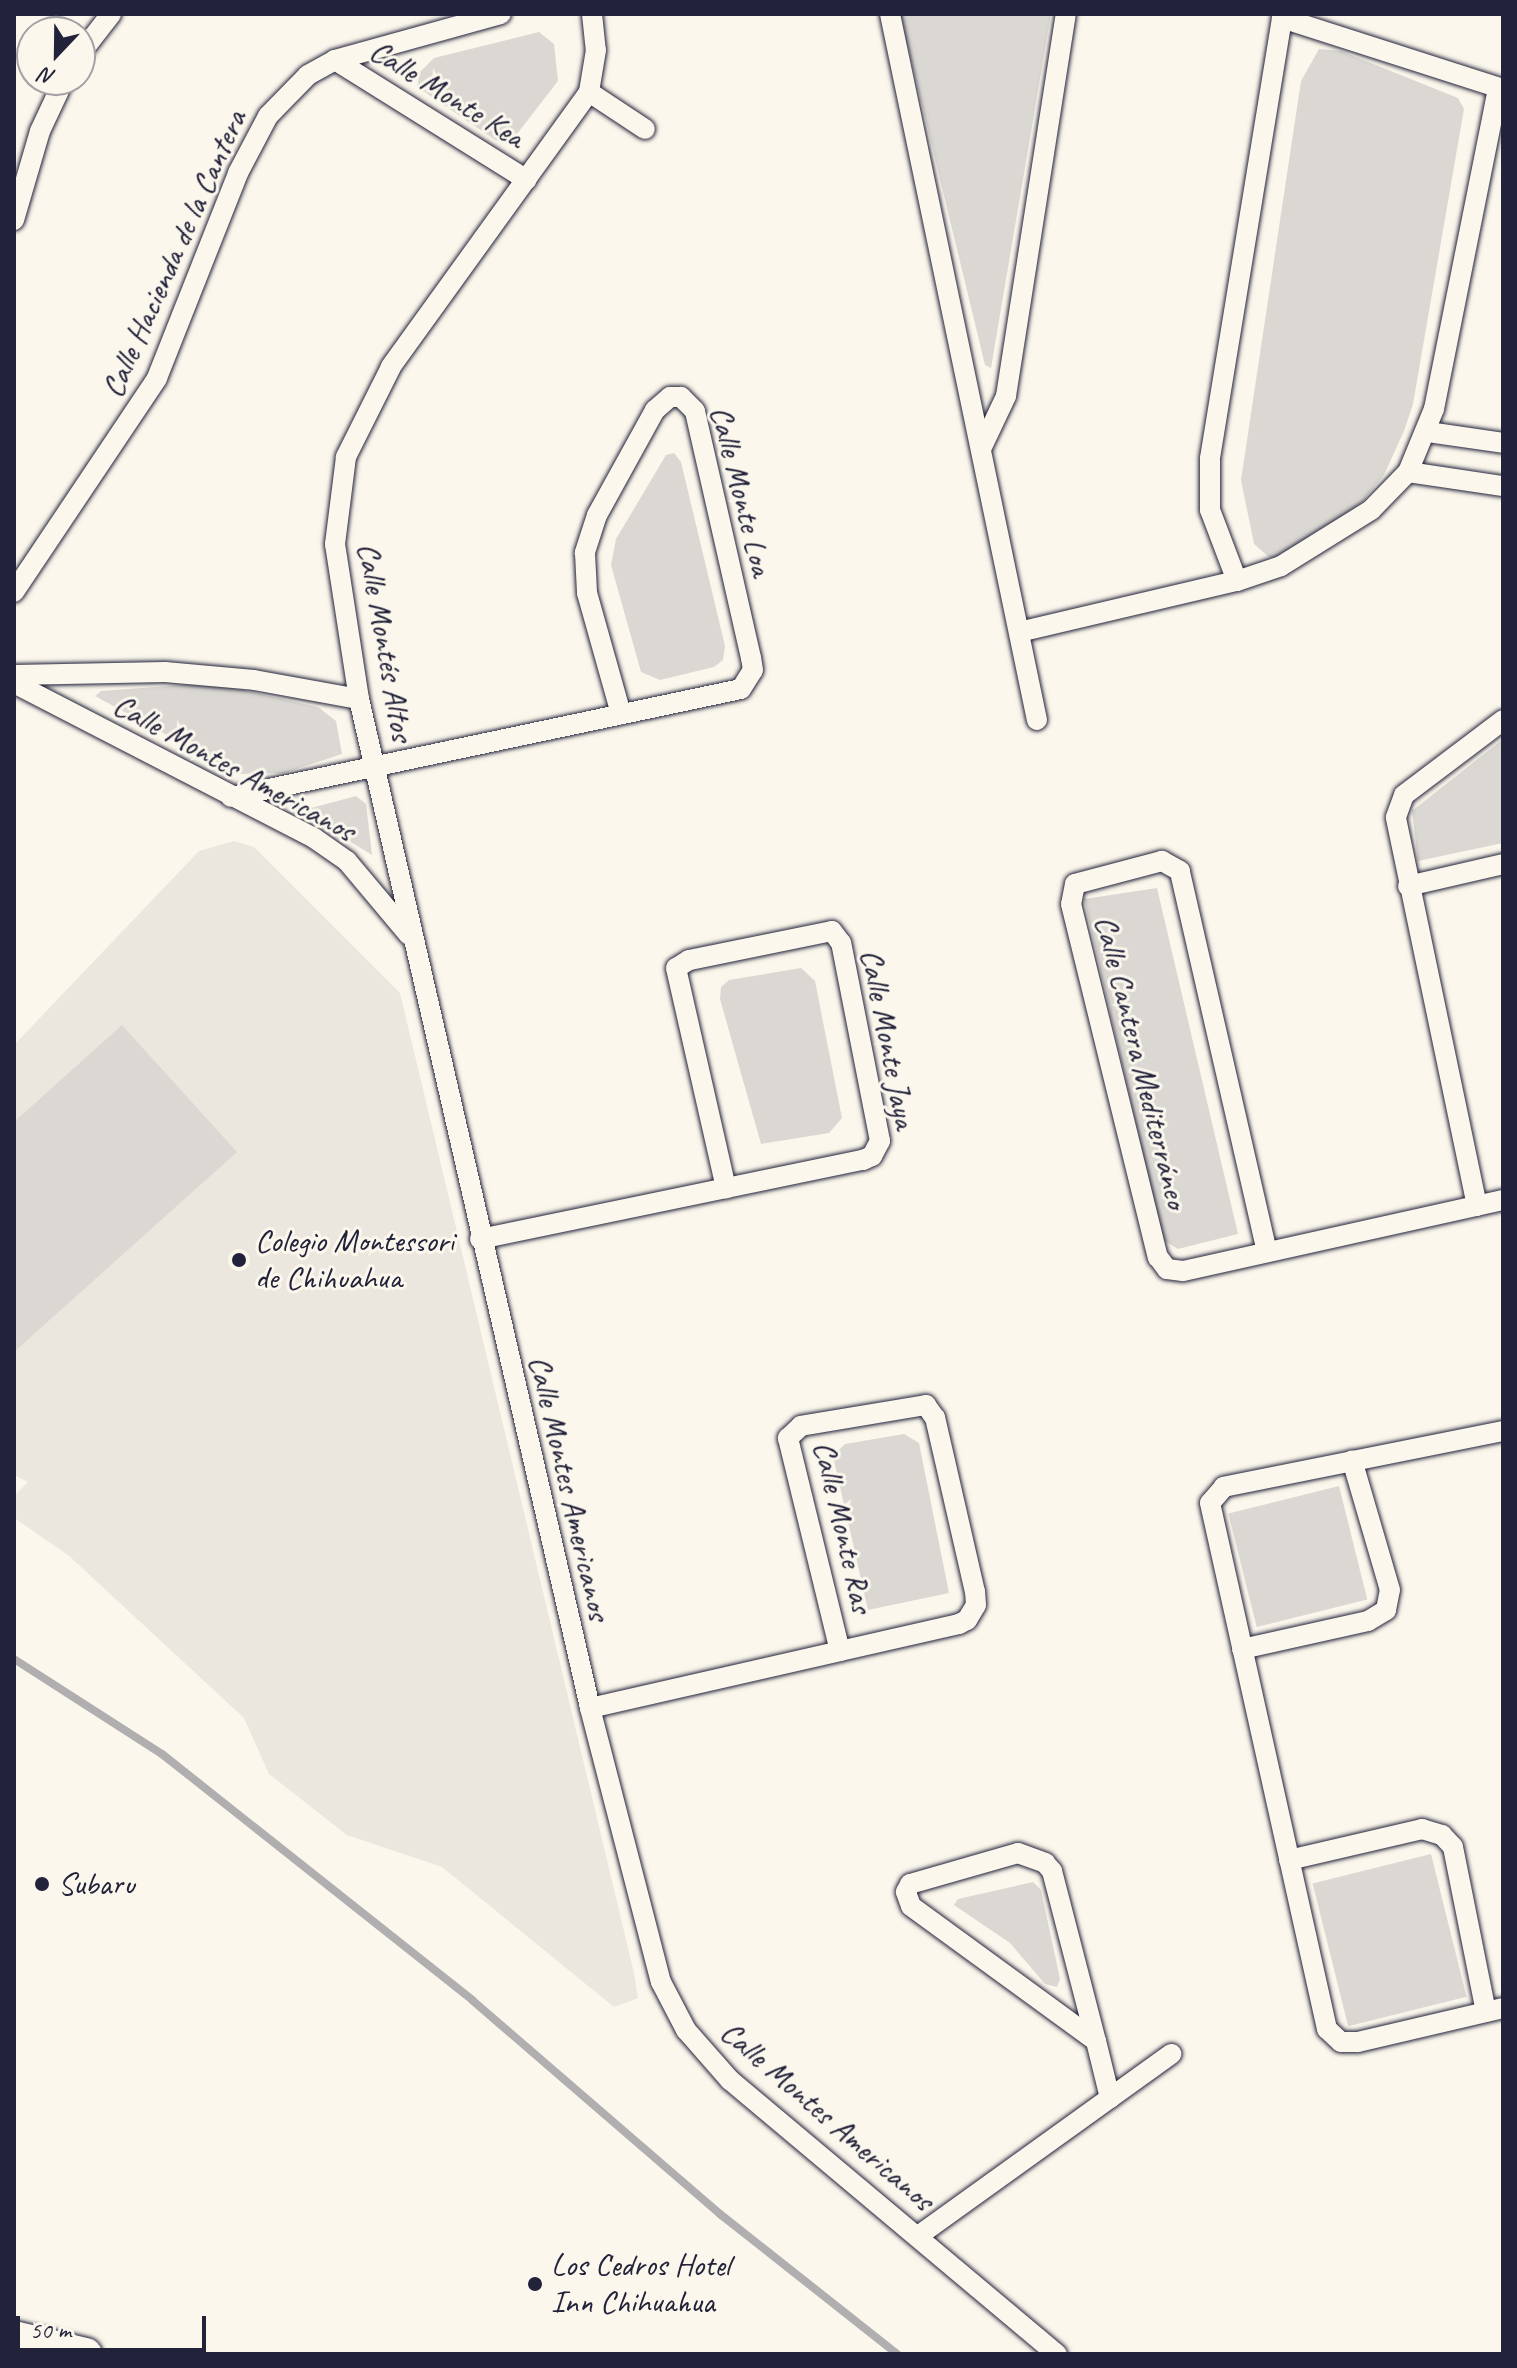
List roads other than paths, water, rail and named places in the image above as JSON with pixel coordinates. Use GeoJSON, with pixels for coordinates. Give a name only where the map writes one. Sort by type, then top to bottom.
{"type":"FeatureCollection","features":[{"type":"Feature","properties":{"kind":"main road"},"geometry":{"type":"LineString","coordinates":[[19,2343],[86,2354]]}},
{"type":"Feature","properties":{"kind":"street"},"geometry":{"type":"LineString","coordinates":[[96,33],[111,14]]}},
{"type":"Feature","properties":{"kind":"street","name":"Calle Hacienda de la Cantera"},"geometry":{"type":"LineString","coordinates":[[14,592],[157,378],[252,142],[288,92],[335,60],[501,14]]}},
{"type":"Feature","properties":{"kind":"street","name":"Calle Montés Altos"},"geometry":{"type":"LineString","coordinates":[[412,938],[377,769],[359,699],[335,544],[346,457],[375,391],[589,92],[596,50],[592,14]]}},
{"type":"Feature","properties":{"kind":"street"},"geometry":{"type":"LineString","coordinates":[[890,14],[1037,720]]}},
{"type":"Feature","properties":{"kind":"street"},"geometry":{"type":"LineString","coordinates":[[981,449],[1006,396],[1066,14]]}},
{"type":"Feature","properties":{"kind":"street"},"geometry":{"type":"LineString","coordinates":[[1019,632],[1237,581],[1332,538],[1371,510],[1408,472],[1428,432],[1501,88],[1282,16],[1210,458],[1210,510],[1237,581]]}},
{"type":"Feature","properties":{"kind":"street","name":"Calle Monte Kea"},"geometry":{"type":"LineString","coordinates":[[335,60],[527,180]]}},
{"type":"Feature","properties":{"kind":"street"},"geometry":{"type":"LineString","coordinates":[[589,92],[645,129]]}},
{"type":"Feature","properties":{"kind":"street"},"geometry":{"type":"LineString","coordinates":[[14,220],[40,131],[56,96]]}},
{"type":"Feature","properties":{"kind":"street","name":"Calle Monte Loa"},"geometry":{"type":"LineString","coordinates":[[231,797],[733,693],[749,680],[753,670],[695,411],[681,397],[670,397],[655,410],[597,515],[587,543],[587,593],[621,714]]}},
{"type":"Feature","properties":{"kind":"street"},"geometry":{"type":"LineString","coordinates":[[1428,432],[1503,443]]}},
{"type":"Feature","properties":{"kind":"street"},"geometry":{"type":"LineString","coordinates":[[1408,472],[1503,486]]}},
{"type":"Feature","properties":{"kind":"street"},"geometry":{"type":"LineString","coordinates":[[14,675],[165,672],[254,680],[359,699]]}},
{"type":"Feature","properties":{"kind":"street","name":"Calle Montes Americanos"},"geometry":{"type":"LineString","coordinates":[[14,683],[314,838],[347,861],[412,938],[590,1708],[651,1950],[686,2030],[730,2080],[1057,2354]]}},
{"type":"Feature","properties":{"kind":"street"},"geometry":{"type":"LineString","coordinates":[[1477,1206],[1396,827],[1398,805],[1503,720]]}},
{"type":"Feature","properties":{"kind":"street","name":"Calle Cantera Mediterráneo"},"geometry":{"type":"LineString","coordinates":[[1267,1252],[1180,871],[1162,861],[1075,884],[1071,904],[1158,1257],[1167,1269],[1183,1271],[1503,1200]]}},
{"type":"Feature","properties":{"kind":"street"},"geometry":{"type":"LineString","coordinates":[[1408,886],[1503,864]]}},
{"type":"Feature","properties":{"kind":"street","name":"Calle Monte Jaya"},"geometry":{"type":"LineString","coordinates":[[480,1239],[863,1160],[878,1149],[841,943],[832,931],[689,960],[676,968],[726,1188]]}},
{"type":"Feature","properties":{"kind":"street","name":"Calle Monte Ras"},"geometry":{"type":"LineString","coordinates":[[590,1708],[959,1624],[976,1605],[935,1418],[926,1405],[801,1426],[788,1438],[840,1651]]}},
{"type":"Feature","properties":{"kind":"street"},"geometry":{"type":"LineString","coordinates":[[1289,1860],[1422,1829],[1442,1835],[1453,1847],[1494,2010],[1358,2042],[1333,2037],[1327,2029],[1289,1860],[1211,1509],[1213,1496],[1224,1487],[1503,1431]]}},
{"type":"Feature","properties":{"kind":"street"},"geometry":{"type":"LineString","coordinates":[[1242,1649],[1368,1621],[1386,1610],[1390,1590],[1352,1460]]}},
{"type":"Feature","properties":{"kind":"street"},"geometry":{"type":"LineString","coordinates":[[1096,2041],[911,1906],[906,1892],[910,1884],[1018,1853],[1045,1863],[1096,2041],[1110,2098]]}},
{"type":"Feature","properties":{"kind":"street"},"geometry":{"type":"LineString","coordinates":[[918,2236],[1171,2054]]}},
{"type":"Feature","properties":{"kind":"waterway"},"geometry":{"type":"LineString","coordinates":[[14,1659],[162,1754],[472,2000],[720,2214],[897,2354]]}},
{"type":"Feature","properties":{"kind":"place","name":"Colegio Montessori de Chihuahua"},"geometry":{"type":"Point","coordinates":[239,1260]}},
{"type":"Feature","properties":{"kind":"place","name":"Subaru"},"geometry":{"type":"Point","coordinates":[42,1884]}},
{"type":"Feature","properties":{"kind":"place","name":"Los Cedros Hotel Inn Chihuahua"},"geometry":{"type":"Point","coordinates":[535,2284]}}]}
